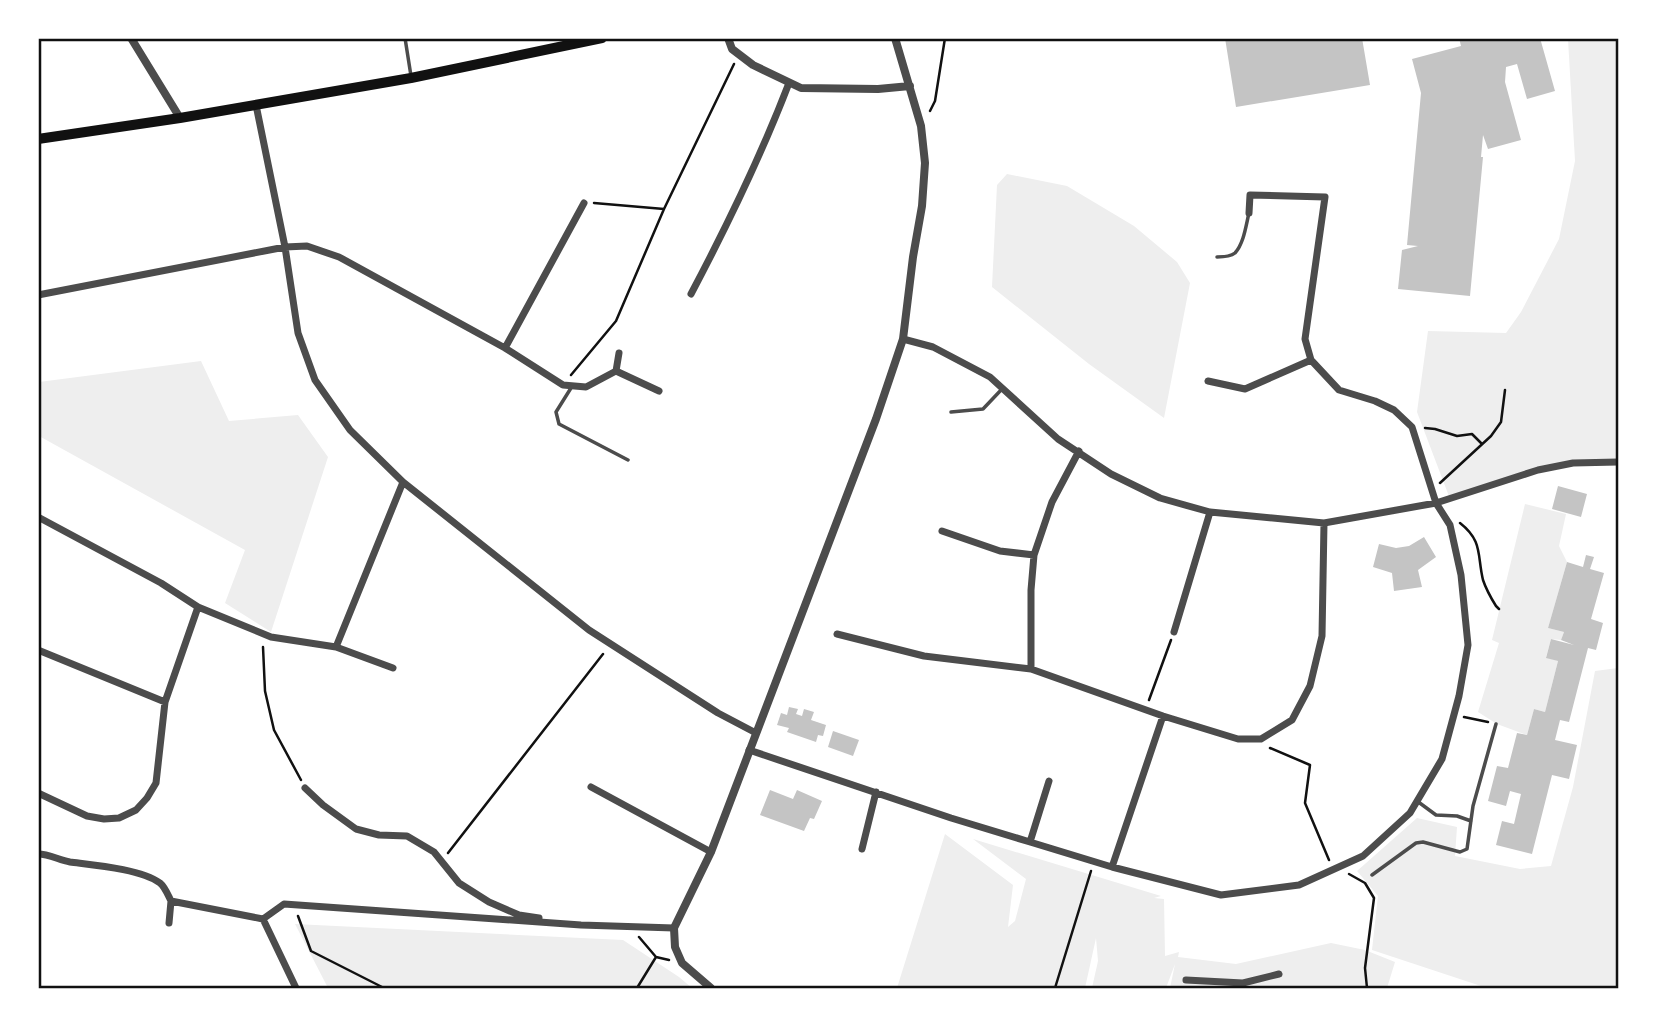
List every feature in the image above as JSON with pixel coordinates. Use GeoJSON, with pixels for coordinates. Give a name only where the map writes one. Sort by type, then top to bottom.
{"type":"FeatureCollection","features":[{"type":"Feature","properties":{"kind":"highway"},"geometry":{"type":"LineString","coordinates":[[38,139],[180,118],[411,78],[596,39]]}},
{"type":"Feature","properties":{"kind":"street"},"geometry":{"type":"LineString","coordinates":[[131,38],[180,118]]}},
{"type":"Feature","properties":{"kind":"street"},"geometry":{"type":"LineString","coordinates":[[728,38],[733,49],[753,65],[801,88],[878,89],[909,86]]}},
{"type":"Feature","properties":{"kind":"street"},"geometry":{"type":"LineString","coordinates":[[711,989],[682,963],[674,947],[674,928],[711,852],[876,419],[903,339],[922,206],[925,163],[921,126],[895,38]]}},
{"type":"Feature","properties":{"kind":"street"},"geometry":{"type":"LineString","coordinates":[[691,295],[774,123],[789,83]]}},
{"type":"Feature","properties":{"kind":"street"},"geometry":{"type":"LineString","coordinates":[[256,105],[285,247],[298,333],[315,380],[350,430],[403,482],[589,629],[718,713],[756,733]]}},
{"type":"Feature","properties":{"kind":"street"},"geometry":{"type":"LineString","coordinates":[[750,750],[951,818],[1094,862],[1221,895],[1298,885],[1363,856],[1410,813],[1442,759],[1459,696],[1468,645],[1461,575],[1450,525],[1436,503],[1412,427],[1394,410],[1339,390],[1311,360],[1305,339],[1325,197],[1250,195],[1249,213]]}},
{"type":"Feature","properties":{"kind":"street"},"geometry":{"type":"LineString","coordinates":[[505,348],[584,203]]}},
{"type":"Feature","properties":{"kind":"street"},"geometry":{"type":"LineString","coordinates":[[38,295],[285,247],[307,246],[339,257],[505,348],[563,385],[586,387],[616,371]]}},
{"type":"Feature","properties":{"kind":"street"},"geometry":{"type":"LineString","coordinates":[[903,339],[933,348],[990,377],[1058,439],[1111,474],[1160,498],[1210,512],[1324,523],[1436,503],[1538,470],[1573,463],[1619,462]]}},
{"type":"Feature","properties":{"kind":"street"},"geometry":{"type":"LineString","coordinates":[[616,371],[619,353]]}},
{"type":"Feature","properties":{"kind":"street"},"geometry":{"type":"LineString","coordinates":[[1208,381],[1245,389],[1311,360]]}},
{"type":"Feature","properties":{"kind":"street"},"geometry":{"type":"LineString","coordinates":[[616,371],[659,391]]}},
{"type":"Feature","properties":{"kind":"street"},"geometry":{"type":"LineString","coordinates":[[1031,669],[1034,555],[1052,502],[1079,451]]}},
{"type":"Feature","properties":{"kind":"street"},"geometry":{"type":"LineString","coordinates":[[336,647],[403,482]]}},
{"type":"Feature","properties":{"kind":"street"},"geometry":{"type":"LineString","coordinates":[[1174,632],[1210,512]]}},
{"type":"Feature","properties":{"kind":"street"},"geometry":{"type":"LineString","coordinates":[[38,517],[149,577],[198,607],[271,637],[336,647],[393,667]]}},
{"type":"Feature","properties":{"kind":"street"},"geometry":{"type":"LineString","coordinates":[[837,634],[925,656],[1031,669],[1163,716],[1238,738],[1261,739],[1292,720],[1310,686],[1322,636],[1324,523]]}},
{"type":"Feature","properties":{"kind":"street"},"geometry":{"type":"LineString","coordinates":[[942,531],[1000,551],[1034,555]]}},
{"type":"Feature","properties":{"kind":"street"},"geometry":{"type":"LineString","coordinates":[[38,793],[88,816],[104,819],[119,818],[136,810],[147,798],[156,783],[166,702],[198,607]]}},
{"type":"Feature","properties":{"kind":"street"},"geometry":{"type":"LineString","coordinates":[[38,650],[166,702]]}},
{"type":"Feature","properties":{"kind":"street"},"geometry":{"type":"LineString","coordinates":[[1112,867],[1163,716]]}},
{"type":"Feature","properties":{"kind":"street"},"geometry":{"type":"LineString","coordinates":[[1030,842],[1049,781]]}},
{"type":"Feature","properties":{"kind":"street"},"geometry":{"type":"LineString","coordinates":[[591,787],[711,852]]}},
{"type":"Feature","properties":{"kind":"street"},"geometry":{"type":"LineString","coordinates":[[305,788],[356,829],[379,835],[407,836],[434,852],[459,883],[488,902],[519,915],[581,925]]}},
{"type":"Feature","properties":{"kind":"street"},"geometry":{"type":"LineString","coordinates":[[862,849],[876,792]]}},
{"type":"Feature","properties":{"kind":"street"},"geometry":{"type":"LineString","coordinates":[[40,852],[58,860],[94,864],[155,880],[163,885],[171,901],[169,923]]}},
{"type":"Feature","properties":{"kind":"street"},"geometry":{"type":"LineString","coordinates":[[171,901],[262,919],[284,904],[581,925],[674,928]]}},
{"type":"Feature","properties":{"kind":"street"},"geometry":{"type":"LineString","coordinates":[[262,919],[296,989]]}},
{"type":"Feature","properties":{"kind":"street"},"geometry":{"type":"LineString","coordinates":[[1186,980],[1242,986],[1279,974]]}},
{"type":"Feature","properties":{"kind":"lane"},"geometry":{"type":"LineString","coordinates":[[405,38],[411,78]]}},
{"type":"Feature","properties":{"kind":"lane"},"geometry":{"type":"LineString","coordinates":[[1217,257],[1234,253],[1245,232],[1249,213]]}},
{"type":"Feature","properties":{"kind":"lane"},"geometry":{"type":"LineString","coordinates":[[573,386],[556,412],[559,424],[628,460]]}},
{"type":"Feature","properties":{"kind":"lane"},"geometry":{"type":"LineString","coordinates":[[951,412],[983,408],[1002,388]]}},
{"type":"Feature","properties":{"kind":"lane"},"geometry":{"type":"LineString","coordinates":[[1372,876],[1416,843],[1423,842],[1460,852],[1468,849],[1473,806],[1496,724]]}},
{"type":"Feature","properties":{"kind":"lane"},"geometry":{"type":"LineString","coordinates":[[1417,801],[1436,815],[1457,816],[1471,821]]}},
{"type":"Feature","properties":{"kind":"path"},"geometry":{"type":"LineString","coordinates":[[921,126],[934,101],[946,38]]}},
{"type":"Feature","properties":{"kind":"path"},"geometry":{"type":"LineString","coordinates":[[563,385],[616,321],[663,209],[739,54]]}},
{"type":"Feature","properties":{"kind":"path"},"geometry":{"type":"LineString","coordinates":[[584,203],[663,209]]}},
{"type":"Feature","properties":{"kind":"path"},"geometry":{"type":"LineString","coordinates":[[1432,491],[1491,436],[1501,422],[1505,390]]}},
{"type":"Feature","properties":{"kind":"path"},"geometry":{"type":"LineString","coordinates":[[1412,427],[1435,429],[1457,436],[1472,434],[1482,444]]}},
{"type":"Feature","properties":{"kind":"path"},"geometry":{"type":"LineString","coordinates":[[1436,503],[1471,532],[1479,548],[1483,581],[1499,609]]}},
{"type":"Feature","properties":{"kind":"path"},"geometry":{"type":"LineString","coordinates":[[1146,709],[1174,632]]}},
{"type":"Feature","properties":{"kind":"path"},"geometry":{"type":"LineString","coordinates":[[263,634],[265,691],[274,730],[305,788]]}},
{"type":"Feature","properties":{"kind":"path"},"geometry":{"type":"LineString","coordinates":[[441,861],[611,643]]}},
{"type":"Feature","properties":{"kind":"path"},"geometry":{"type":"LineString","coordinates":[[1454,714],[1496,724]]}},
{"type":"Feature","properties":{"kind":"path"},"geometry":{"type":"LineString","coordinates":[[1250,739],[1310,765],[1305,803],[1334,869],[1356,876],[1365,883],[1374,898],[1365,968],[1367,989]]}},
{"type":"Feature","properties":{"kind":"path"},"geometry":{"type":"LineString","coordinates":[[1055,989],[1094,862]]}},
{"type":"Feature","properties":{"kind":"path"},"geometry":{"type":"LineString","coordinates":[[294,905],[311,951],[384,989]]}},
{"type":"Feature","properties":{"kind":"path"},"geometry":{"type":"LineString","coordinates":[[630,927],[656,957],[682,963]]}},
{"type":"Feature","properties":{"kind":"path"},"geometry":{"type":"LineString","coordinates":[[637,989],[656,957]]}},
{"type":"Feature","properties":{"kind":"shaded area"},"geometry":{"type":"Polygon","coordinates":[[[1568,39],[1618,39],[1618,462],[1573,463],[1450,499],[1417,412],[1428,331],[1506,333],[1521,312],[1559,239],[1575,161],[1568,39]]]}},
{"type":"Feature","properties":{"kind":"shaded area"},"geometry":{"type":"Polygon","coordinates":[[[1007,174],[1067,186],[1134,226],[1177,262],[1190,283],[1164,418],[1089,364],[992,287],[997,185],[1007,174]]]}},
{"type":"Feature","properties":{"kind":"shaded area"},"geometry":{"type":"Polygon","coordinates":[[[201,361],[229,421],[298,415],[328,457],[271,632],[225,603],[245,550],[39,436],[39,382],[201,361]]]}},
{"type":"Feature","properties":{"kind":"shaded area"},"geometry":{"type":"Polygon","coordinates":[[[1525,504],[1566,514],[1559,546],[1567,562],[1548,628],[1564,632],[1561,640],[1551,639],[1546,657],[1558,661],[1545,712],[1534,709],[1527,735],[1497,724],[1478,712],[1499,643],[1492,640],[1525,504]]]}},
{"type":"Feature","properties":{"kind":"shaded area"},"geometry":{"type":"Polygon","coordinates":[[[1618,668],[1618,988],[1487,988],[1372,950],[1378,896],[1357,871],[1417,818],[1457,827],[1455,856],[1520,869],[1551,866],[1573,787],[1595,671],[1618,668]]]}},
{"type":"Feature","properties":{"kind":"shaded area"},"geometry":{"type":"Polygon","coordinates":[[[945,834],[1013,885],[1008,927],[1015,921],[1026,879],[973,839],[1161,896],[1154,898],[1164,899],[1165,956],[1179,952],[1178,957],[1236,964],[1331,943],[1365,950],[1395,962],[1387,988],[1170,988],[1175,964],[1166,988],[1092,988],[1098,961],[1096,938],[1085,988],[897,988],[945,834]]]}},
{"type":"Feature","properties":{"kind":"shaded area"},"geometry":{"type":"Polygon","coordinates":[[[295,924],[623,940],[692,988],[327,986],[295,924]]]}},
{"type":"Feature","properties":{"kind":"building"},"geometry":{"type":"Polygon","coordinates":[[[1225,38],[1362,38],[1370,85],[1236,107],[1225,38]]]}},
{"type":"Feature","properties":{"kind":"building"},"geometry":{"type":"Polygon","coordinates":[[[1459,38],[1540,38],[1555,91],[1527,99],[1517,64],[1506,67],[1505,82],[1521,140],[1488,149],[1483,135],[1470,296],[1398,289],[1402,250],[1418,246],[1407,245],[1421,93],[1412,59],[1461,46],[1459,38]]]}},
{"type":"Feature","properties":{"kind":"building"},"geometry":{"type":"Polygon","coordinates":[[[1558,486],[1587,494],[1581,517],[1552,509],[1558,486]]]}},
{"type":"Feature","properties":{"kind":"building"},"geometry":{"type":"Polygon","coordinates":[[[1424,537],[1436,557],[1418,570],[1422,587],[1394,591],[1392,573],[1373,567],[1379,544],[1396,548],[1409,546],[1424,537]]]}},
{"type":"Feature","properties":{"kind":"building"},"geometry":{"type":"Polygon","coordinates":[[[1586,555],[1594,557],[1590,569],[1604,573],[1591,619],[1603,623],[1596,650],[1588,648],[1569,722],[1560,720],[1555,740],[1577,745],[1569,779],[1552,775],[1532,854],[1496,845],[1502,821],[1514,824],[1521,794],[1510,791],[1506,806],[1488,801],[1497,766],[1508,768],[1517,733],[1527,735],[1534,709],[1545,712],[1558,661],[1546,658],[1551,639],[1574,645],[1561,640],[1564,632],[1548,628],[1567,562],[1583,567],[1586,555]]]}},
{"type":"Feature","properties":{"kind":"building"},"geometry":{"type":"Polygon","coordinates":[[[789,707],[798,709],[796,714],[802,716],[804,709],[814,712],[811,720],[826,725],[823,736],[818,735],[816,742],[787,732],[789,728],[777,725],[781,713],[787,715],[789,707]]]}},
{"type":"Feature","properties":{"kind":"building"},"geometry":{"type":"Polygon","coordinates":[[[833,731],[859,740],[853,756],[828,747],[833,731]]]}},
{"type":"Feature","properties":{"kind":"building"},"geometry":{"type":"Polygon","coordinates":[[[770,790],[793,799],[797,790],[822,801],[814,819],[810,818],[804,831],[760,815],[770,790]]]}}]}
